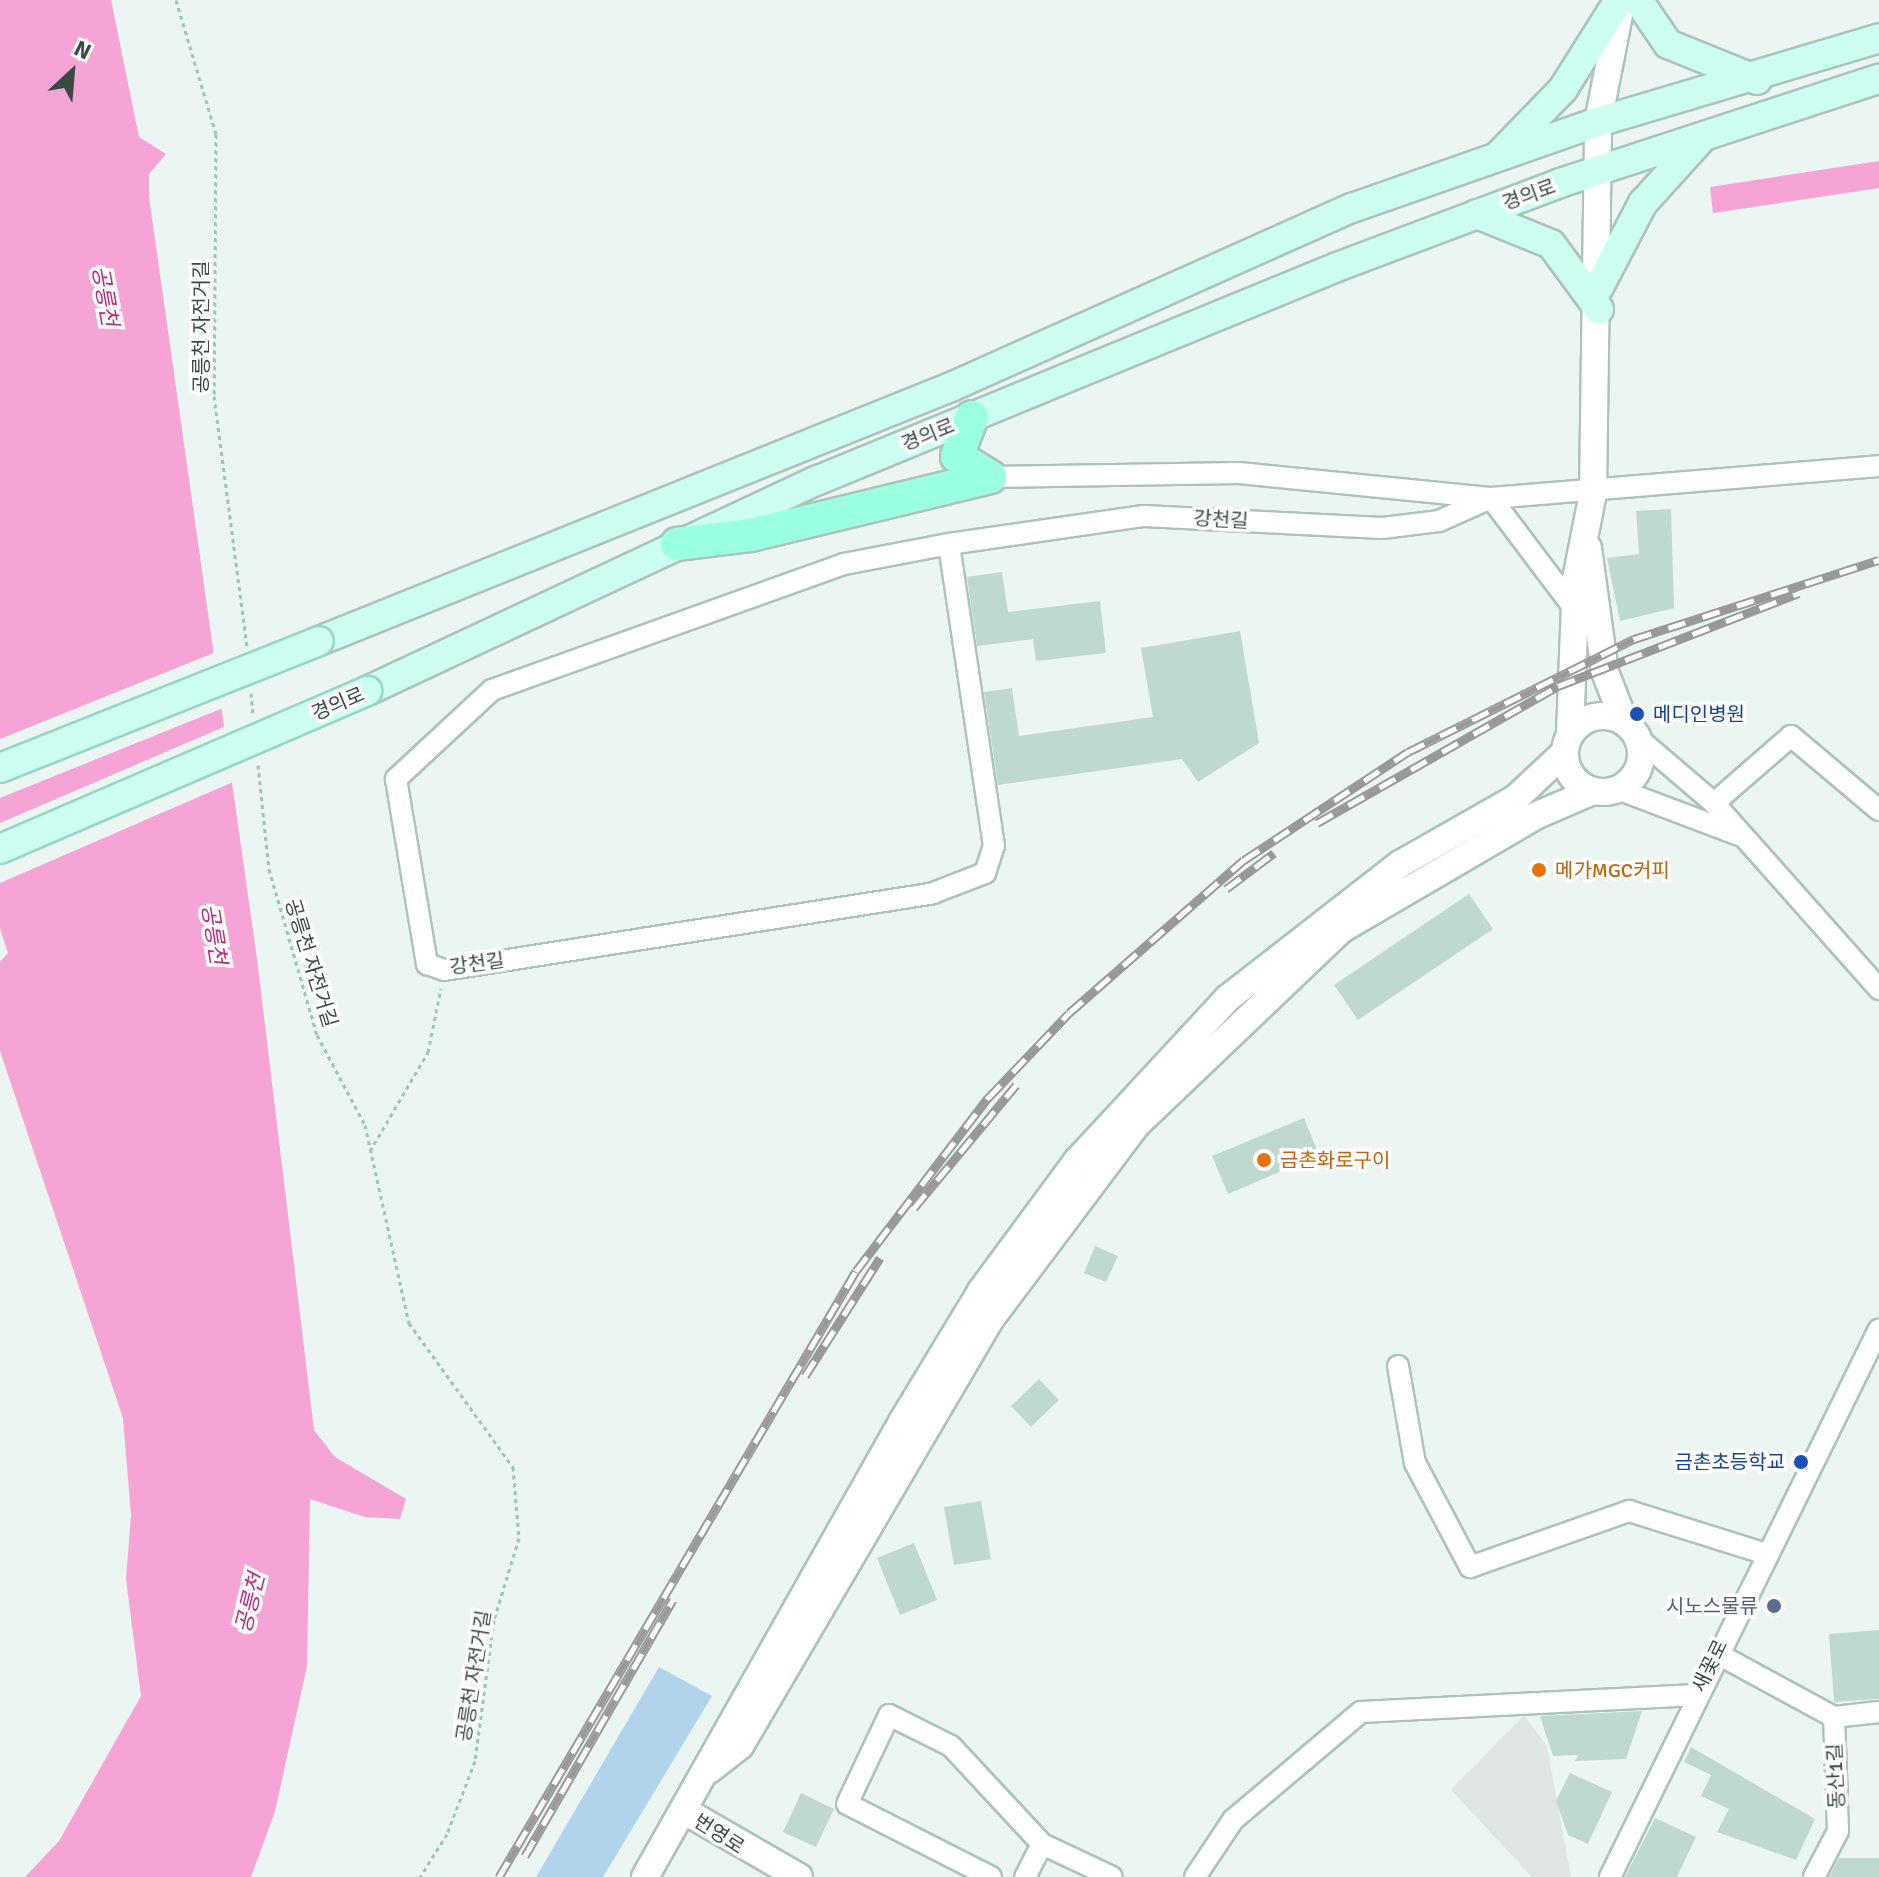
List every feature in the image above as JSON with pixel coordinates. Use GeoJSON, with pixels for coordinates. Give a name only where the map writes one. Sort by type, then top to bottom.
{"type":"FeatureCollection","features":[{"type":"Feature","properties":{"kind":"main road"},"geometry":{"type":"LineString","coordinates":[[1498,156],[1563,89],[1620,0]]}},
{"type":"Feature","properties":{"kind":"main road"},"geometry":{"type":"LineString","coordinates":[[1638,0],[1668,44],[1757,80]]}},
{"type":"Feature","properties":{"kind":"main road","name":"경의로"},"geometry":{"type":"LineString","coordinates":[[0,768],[951,387],[1242,253],[1498,156],[1598,122],[1757,80],[1879,38]]}},
{"type":"Feature","properties":{"kind":"main road","name":"경의로"},"geometry":{"type":"LineString","coordinates":[[0,849],[367,691],[677,544],[972,417],[1477,214],[1879,79]]}},
{"type":"Feature","properties":{"kind":"main road"},"geometry":{"type":"LineString","coordinates":[[1477,214],[1551,244],[1599,298],[1643,203],[1702,138]]}},
{"type":"Feature","properties":{"kind":"main road"},"geometry":{"type":"LineString","coordinates":[[972,417],[957,456],[990,477]]}},
{"type":"Feature","properties":{"kind":"main road"},"geometry":{"type":"LineString","coordinates":[[677,544],[751,535],[990,477]]}},
{"type":"Feature","properties":{"kind":"street"},"geometry":{"type":"LineString","coordinates":[[1620,0],[1598,122],[1599,298],[1593,493],[1574,608],[1569,772],[1605,790],[1747,838]]}},
{"type":"Feature","properties":{"kind":"street"},"geometry":{"type":"LineString","coordinates":[[990,477],[1239,473],[1491,498],[1593,493],[1879,466]]}},
{"type":"Feature","properties":{"kind":"street"},"geometry":{"type":"LineString","coordinates":[[1491,498],[1574,608]]}},
{"type":"Feature","properties":{"kind":"street","name":"강천길"},"geometry":{"type":"LineString","coordinates":[[949,544],[994,846],[985,873],[933,893],[444,970],[427,964],[396,779],[412,757],[492,690],[844,564],[949,544],[1144,516],[1382,528],[1439,521],[1491,498]]}},
{"type":"Feature","properties":{"kind":"street"},"geometry":{"type":"LineString","coordinates":[[703,1775],[740,1746],[992,1317],[1136,1125],[1342,929],[1535,816],[1605,790],[1641,763],[1631,730],[1605,672],[1587,544]]}},
{"type":"Feature","properties":{"kind":"street"},"geometry":{"type":"LineString","coordinates":[[645,1877],[973,1304],[1077,1161],[1228,998],[1400,864],[1516,798],[1568,742],[1601,715],[1631,730],[1714,803],[1879,989]]}},
{"type":"Feature","properties":{"kind":"street"},"geometry":{"type":"LineString","coordinates":[[1714,803],[1791,736],[1877,803]]}},
{"type":"Feature","properties":{"kind":"street","name":"새꽃로"},"geometry":{"type":"LineString","coordinates":[[1610,1877],[1716,1653],[1879,1329]]}},
{"type":"Feature","properties":{"kind":"street"},"geometry":{"type":"LineString","coordinates":[[1398,1366],[1415,1463],[1470,1567],[1629,1511],[1766,1554]]}},
{"type":"Feature","properties":{"kind":"street"},"geometry":{"type":"LineString","coordinates":[[1716,1653],[1834,1717],[1879,1712]]}},
{"type":"Feature","properties":{"kind":"street"},"geometry":{"type":"LineString","coordinates":[[1195,1877],[1233,1820],[1361,1712],[1697,1695]]}},
{"type":"Feature","properties":{"kind":"street"},"geometry":{"type":"LineString","coordinates":[[991,1877],[847,1804],[889,1715],[951,1746],[1042,1844],[1112,1877]]}},
{"type":"Feature","properties":{"kind":"street","name":"동산1길"},"geometry":{"type":"LineString","coordinates":[[1814,1877],[1838,1831],[1834,1717]]}},
{"type":"Feature","properties":{"kind":"street","name":"번영로"},"geometry":{"type":"LineString","coordinates":[[683,1810],[799,1877]]}},
{"type":"Feature","properties":{"kind":"street"},"geometry":{"type":"LineString","coordinates":[[1025,1877],[1042,1844]]}},
{"type":"Feature","properties":{"kind":"path","name":"공릉천 자전거길"},"geometry":{"type":"LineString","coordinates":[[176,0],[216,134],[214,396],[247,653]]}},
{"type":"Feature","properties":{"kind":"path"},"geometry":{"type":"LineString","coordinates":[[250,684],[255,730]]}},
{"type":"Feature","properties":{"kind":"path","name":"공릉천 자전거길"},"geometry":{"type":"LineString","coordinates":[[258,761],[277,899],[317,1035],[365,1125],[409,1323],[513,1467],[519,1538],[494,1620],[475,1761],[447,1834],[420,1877]]}},
{"type":"Feature","properties":{"kind":"path"},"geometry":{"type":"LineString","coordinates":[[370,1151],[428,1052],[444,970]]}},
{"type":"Feature","properties":{"kind":"shaded area"},"geometry":{"type":"Polygon","coordinates":[[[659,1667],[712,1696],[603,1877],[536,1877],[659,1667]]]}},
{"type":"Feature","properties":{"kind":"shaded area"},"geometry":{"type":"Polygon","coordinates":[[[1524,1715],[1547,1746],[1571,1877],[1532,1877],[1451,1790],[1524,1715]]]}},
{"type":"Feature","properties":{"kind":"water","name":"공릉천"},"geometry":{"type":"Polygon","coordinates":[[[0,0],[111,0],[139,137],[166,154],[149,174],[149,197],[257,959],[314,1430],[335,1457],[406,1499],[400,1519],[365,1517],[310,1499],[307,1666],[275,1811],[251,1877],[25,1877],[59,1841],[141,1696],[126,1579],[131,1515],[123,1418],[0,1051],[0,962],[8,953],[0,928],[0,0]]]}},
{"type":"Feature","properties":{"kind":"water"},"geometry":{"type":"Polygon","coordinates":[[[1879,161],[1879,188],[1713,213],[1710,187],[1879,161]]]}},
{"type":"Feature","properties":{"kind":"pier"},"geometry":{"type":"Polygon","coordinates":[[[216,652],[223,708],[0,798],[0,739],[216,652]]]}},
{"type":"Feature","properties":{"kind":"pier"},"geometry":{"type":"Polygon","coordinates":[[[226,726],[233,782],[0,883],[0,823],[226,726]]]}},
{"type":"Feature","properties":{"kind":"building"},"geometry":{"type":"Polygon","coordinates":[[[1671,509],[1674,608],[1620,621],[1607,558],[1639,554],[1636,511],[1671,509]]]}},
{"type":"Feature","properties":{"kind":"building"},"geometry":{"type":"Polygon","coordinates":[[[1002,572],[1008,612],[1100,601],[1106,653],[1036,661],[1033,639],[977,646],[967,577],[1002,572]]]}},
{"type":"Feature","properties":{"kind":"building"},"geometry":{"type":"Polygon","coordinates":[[[1240,631],[1259,743],[1198,782],[1182,759],[998,785],[984,692],[1012,688],[1019,736],[1153,717],[1141,648],[1240,631]]]}},
{"type":"Feature","properties":{"kind":"building"},"geometry":{"type":"Polygon","coordinates":[[[1469,894],[1493,929],[1358,1020],[1334,985],[1469,894]]]}},
{"type":"Feature","properties":{"kind":"building"},"geometry":{"type":"Polygon","coordinates":[[[1304,1118],[1319,1155],[1228,1194],[1212,1156],[1304,1118]]]}},
{"type":"Feature","properties":{"kind":"building"},"geometry":{"type":"Polygon","coordinates":[[[1095,1246],[1118,1256],[1106,1282],[1084,1273],[1095,1246]]]}},
{"type":"Feature","properties":{"kind":"building"},"geometry":{"type":"Polygon","coordinates":[[[1039,1379],[1059,1400],[1031,1427],[1011,1406],[1039,1379]]]}},
{"type":"Feature","properties":{"kind":"building"},"geometry":{"type":"Polygon","coordinates":[[[981,1501],[991,1559],[954,1565],[944,1507],[981,1501]]]}},
{"type":"Feature","properties":{"kind":"building"},"geometry":{"type":"Polygon","coordinates":[[[914,1543],[937,1600],[900,1615],[877,1558],[914,1543]]]}},
{"type":"Feature","properties":{"kind":"building"},"geometry":{"type":"Polygon","coordinates":[[[1879,1630],[1879,1699],[1834,1702],[1829,1634],[1879,1630]]]}},
{"type":"Feature","properties":{"kind":"building"},"geometry":{"type":"Polygon","coordinates":[[[1642,1711],[1626,1759],[1575,1761],[1578,1755],[1553,1756],[1540,1716],[1642,1711]]]}},
{"type":"Feature","properties":{"kind":"building"},"geometry":{"type":"Polygon","coordinates":[[[1691,1747],[1815,1819],[1796,1860],[1717,1832],[1729,1809],[1701,1796],[1711,1775],[1684,1762],[1691,1747]]]}},
{"type":"Feature","properties":{"kind":"building"},"geometry":{"type":"Polygon","coordinates":[[[1570,1773],[1612,1792],[1588,1844],[1568,1835],[1556,1801],[1570,1773]]]}},
{"type":"Feature","properties":{"kind":"building"},"geometry":{"type":"Polygon","coordinates":[[[801,1793],[834,1809],[816,1847],[783,1832],[801,1793]]]}},
{"type":"Feature","properties":{"kind":"building"},"geometry":{"type":"Polygon","coordinates":[[[1655,1818],[1696,1837],[1677,1877],[1625,1877],[1655,1818]]]}},
{"type":"Feature","properties":{"kind":"building"},"geometry":{"type":"Polygon","coordinates":[[[1839,1858],[1879,1858],[1879,1877],[1829,1877],[1839,1858]]]}},
{"type":"Feature","properties":{"kind":"railway"},"geometry":{"type":"LineString","coordinates":[[499,1877],[856,1271],[988,1098],[1069,1013],[1244,860],[1408,752],[1634,639],[1879,560]]}},
{"type":"Feature","properties":{"kind":"railway"},"geometry":{"type":"LineString","coordinates":[[1317,823],[1558,686],[1799,593]]}},
{"type":"Feature","properties":{"kind":"railway"},"geometry":{"type":"LineString","coordinates":[[1226,889],[1274,853]]}},
{"type":"Feature","properties":{"kind":"railway"},"geometry":{"type":"LineString","coordinates":[[914,1208],[1016,1085]]}},
{"type":"Feature","properties":{"kind":"railway"},"geometry":{"type":"LineString","coordinates":[[805,1376],[880,1258]]}},
{"type":"Feature","properties":{"kind":"railway"},"geometry":{"type":"LineString","coordinates":[[525,1856],[673,1600]]}},
{"type":"Feature","properties":{"kind":"place","name":"메디인병원"},"geometry":{"type":"Point","coordinates":[1637,714]}},
{"type":"Feature","properties":{"kind":"place","name":"메가MGC커피"},"geometry":{"type":"Point","coordinates":[1539,870]}},
{"type":"Feature","properties":{"kind":"place","name":"금촌화로구이"},"geometry":{"type":"Point","coordinates":[1264,1160]}},
{"type":"Feature","properties":{"kind":"place","name":"금촌초등학교"},"geometry":{"type":"Point","coordinates":[1801,1462]}},
{"type":"Feature","properties":{"kind":"place","name":"시노스물류"},"geometry":{"type":"Point","coordinates":[1774,1606]}}]}
